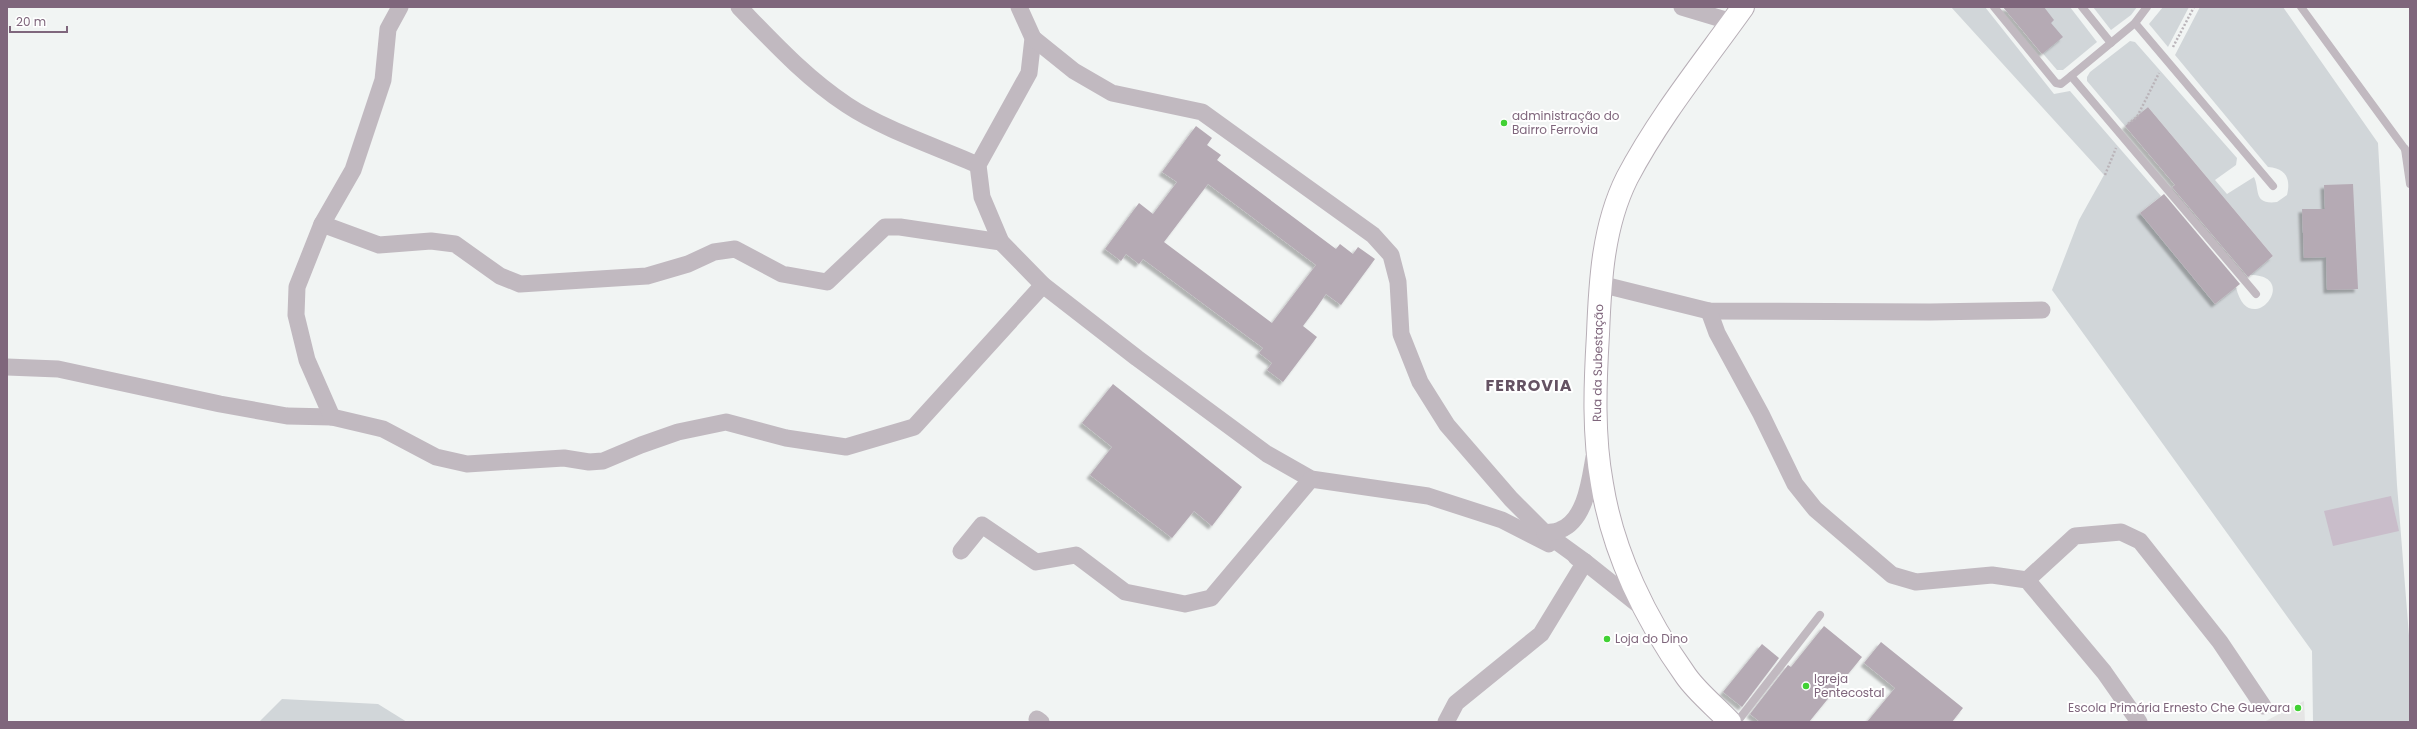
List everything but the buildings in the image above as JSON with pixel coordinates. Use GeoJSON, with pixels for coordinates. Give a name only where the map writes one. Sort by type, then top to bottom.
{"type":"FeatureCollection","features":[{"type":"Feature","properties":{"kind":"street"},"geometry":{"type":"LineString","coordinates":[[332,417],[307,360],[296,316],[295,301],[297,287],[322,224],[353,170],[383,80],[388,29],[400,7]]}},
{"type":"Feature","properties":{"kind":"street"},"geometry":{"type":"LineString","coordinates":[[739,7],[802,72],[847,105],[865,116],[978,165]]}},
{"type":"Feature","properties":{"kind":"street"},"geometry":{"type":"LineString","coordinates":[[1019,7],[1033,38],[1074,71],[1112,93],[1202,112],[1373,235],[1391,255],[1398,282],[1401,334],[1420,382],[1447,425],[1511,499],[1545,533],[1585,562],[1646,611]]}},
{"type":"Feature","properties":{"kind":"street"},"geometry":{"type":"LineString","coordinates":[[1682,7],[1738,15]]}},
{"type":"Feature","properties":{"kind":"street","name":"Rua da Subestação"},"geometry":{"type":"LineString","coordinates":[[1730,722],[1687,677],[1646,611],[1624,564],[1612,527],[1602,484],[1597,442],[1595,389],[1600,284],[1606,240],[1627,180],[1665,114],[1738,15]]}},
{"type":"Feature","properties":{"kind":"street"},"geometry":{"type":"LineString","coordinates":[[1033,38],[1029,73],[978,165],[982,197],[1001,242],[1043,284],[1210,414],[1267,454],[1311,479],[1428,496],[1502,520],[1585,562]]}},
{"type":"Feature","properties":{"kind":"street"},"geometry":{"type":"LineString","coordinates":[[322,224],[379,245],[431,241],[455,244],[500,276],[520,284],[647,276],[688,264],[714,252],[735,249],[782,274],[827,282],[885,228],[900,227],[1001,242]]}},
{"type":"Feature","properties":{"kind":"street"},"geometry":{"type":"LineString","coordinates":[[7,367],[58,369],[220,404],[287,416],[332,417],[383,429],[436,457],[467,464],[564,458],[589,462],[603,461],[640,445],[678,432],[726,422],[786,438],[846,448],[914,427],[1043,284]]}},
{"type":"Feature","properties":{"kind":"street"},"geometry":{"type":"LineString","coordinates":[[1600,284],[1709,311],[1930,312],[2042,310]]}},
{"type":"Feature","properties":{"kind":"street"},"geometry":{"type":"LineString","coordinates":[[1709,311],[1717,333],[1761,414],[1795,484],[1815,509],[1892,575],[1916,582],[1992,575],[2027,580],[2104,672],[2139,722]]}},
{"type":"Feature","properties":{"kind":"street"},"geometry":{"type":"LineString","coordinates":[[1545,533],[1561,530],[1580,511],[1587,497],[1597,442]]}},
{"type":"Feature","properties":{"kind":"street"},"geometry":{"type":"LineString","coordinates":[[961,551],[982,525],[1036,562],[1076,555],[1124,592],[1185,604],[1211,598],[1311,479]]}},
{"type":"Feature","properties":{"kind":"street"},"geometry":{"type":"LineString","coordinates":[[2027,580],[2075,536],[2121,532],[2140,541],[2220,642],[2263,706]]}},
{"type":"Feature","properties":{"kind":"street"},"geometry":{"type":"LineString","coordinates":[[1446,722],[1456,703],[1541,634],[1585,562]]}},
{"type":"Feature","properties":{"kind":"lane"},"geometry":{"type":"LineString","coordinates":[[1994,7],[2056,84],[2061,84],[2135,23],[2147,7]]}},
{"type":"Feature","properties":{"kind":"lane"},"geometry":{"type":"LineString","coordinates":[[2082,7],[2111,43]]}},
{"type":"Feature","properties":{"kind":"lane"},"geometry":{"type":"LineString","coordinates":[[2301,7],[2407,152],[2410,184]]}},
{"type":"Feature","properties":{"kind":"lane"},"geometry":{"type":"LineString","coordinates":[[2135,23],[2273,186]]}},
{"type":"Feature","properties":{"kind":"lane"},"geometry":{"type":"LineString","coordinates":[[2071,76],[2256,294]]}},
{"type":"Feature","properties":{"kind":"lane"},"geometry":{"type":"LineString","coordinates":[[1737,722],[1820,615]]}},
{"type":"Feature","properties":{"kind":"path"},"geometry":{"type":"LineString","coordinates":[[2104,175],[2125,126],[2136,117],[2194,7]]}},
{"type":"Feature","properties":{"kind":"shaded area"},"geometry":{"type":"Polygon","coordinates":[[[1951,7],[1985,7],[2054,94],[2070,91],[2161,196],[2140,213],[2215,304],[2236,287],[2243,303],[2251,309],[2260,308],[2268,302],[2272,294],[2272,285],[2265,278],[2250,275],[2273,256],[2148,107],[2125,126],[2087,81],[2087,77],[2090,72],[2130,41],[2135,42],[2237,158],[2236,165],[2215,180],[2227,194],[2254,177],[2261,199],[2269,202],[2277,202],[2287,195],[2288,184],[2286,175],[2279,170],[2268,167],[2175,55],[2200,7],[2283,7],[2378,143],[2397,485],[2410,648],[2410,722],[2313,722],[2312,651],[2052,290],[2079,220],[2104,175],[1951,7]]]}},
{"type":"Feature","properties":{"kind":"shaded area"},"geometry":{"type":"Polygon","coordinates":[[[2003,7],[2070,7],[2097,42],[2063,70],[2057,70],[2003,7]]]}},
{"type":"Feature","properties":{"kind":"shaded area"},"geometry":{"type":"Polygon","coordinates":[[[2093,7],[2137,7],[2131,15],[2111,30],[2093,7]]]}},
{"type":"Feature","properties":{"kind":"shaded area"},"geometry":{"type":"Polygon","coordinates":[[[2163,7],[2189,7],[2168,47],[2149,24],[2163,7]]]}},
{"type":"Feature","properties":{"kind":"shaded area"},"geometry":{"type":"Polygon","coordinates":[[[2391,496],[2399,531],[2333,546],[2324,511],[2391,496]]]}},
{"type":"Feature","properties":{"kind":"shaded area"},"geometry":{"type":"Polygon","coordinates":[[[282,699],[378,704],[407,722],[259,722],[282,699]]]}},
{"type":"Feature","properties":{"kind":"shaded area","name":"Escola Primária Ernesto Che Guevara"},"geometry":{"type":"Polygon","coordinates":[[[2304,701],[2305,722],[2264,722],[2279,714],[2304,701]]]}},
{"type":"Feature","properties":{"kind":"place","name":"administração do Bairro Ferrovia"},"geometry":{"type":"Point","coordinates":[1504,123]}},
{"type":"Feature","properties":{"kind":"place","name":"Loja do Dino"},"geometry":{"type":"Point","coordinates":[1607,639]}},
{"type":"Feature","properties":{"kind":"place","name":"Igreja Pentecostal"},"geometry":{"type":"Point","coordinates":[1806,686]}},
{"type":"Feature","properties":{"kind":"place","name":"Escola Primária Ernesto Che Guevara"},"geometry":{"type":"Point","coordinates":[2298,708]}},
{"type":"Feature","properties":{"kind":"district","name":"FERROVIA"},"geometry":{"type":"Point","coordinates":[1529,385]}}]}
